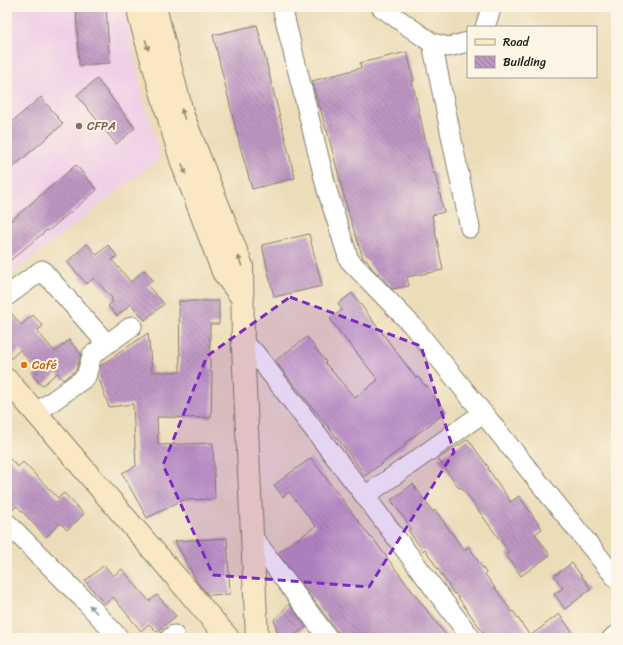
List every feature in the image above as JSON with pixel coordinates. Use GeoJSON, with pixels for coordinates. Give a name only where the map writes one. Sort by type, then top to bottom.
{"type":"FeatureCollection","features":[{"type":"Feature","properties":{"kind":"main road"},"geometry":{"type":"LineString","coordinates":[[138,7],[140,19],[182,163],[223,272],[243,299]]}},
{"type":"Feature","properties":{"kind":"main road"},"geometry":{"type":"LineString","coordinates":[[155,7],[183,116],[242,266],[243,348],[257,638]]}},
{"type":"Feature","properties":{"kind":"main road"},"geometry":{"type":"LineString","coordinates":[[7,380],[228,638]]}},
{"type":"Feature","properties":{"kind":"street"},"geometry":{"type":"LineString","coordinates":[[282,7],[327,190],[349,260],[412,325],[616,578]]}},
{"type":"Feature","properties":{"kind":"street"},"geometry":{"type":"LineString","coordinates":[[380,7],[432,43],[448,47],[467,42]]}},
{"type":"Feature","properties":{"kind":"street"},"geometry":{"type":"LineString","coordinates":[[485,26],[491,7]]}},
{"type":"Feature","properties":{"kind":"street"},"geometry":{"type":"LineString","coordinates":[[432,43],[470,228]]}},
{"type":"Feature","properties":{"kind":"street"},"geometry":{"type":"LineString","coordinates":[[7,296],[42,270],[107,344]]}},
{"type":"Feature","properties":{"kind":"street"},"geometry":{"type":"LineString","coordinates":[[36,413],[86,377],[92,355],[132,326]]}},
{"type":"Feature","properties":{"kind":"street"},"geometry":{"type":"LineString","coordinates":[[243,348],[250,349],[255,353],[365,496],[471,638]]}},
{"type":"Feature","properties":{"kind":"street"},"geometry":{"type":"LineString","coordinates":[[365,496],[483,413]]}},
{"type":"Feature","properties":{"kind":"street"},"geometry":{"type":"LineString","coordinates":[[7,523],[86,602],[119,638]]}},
{"type":"Feature","properties":{"kind":"street"},"geometry":{"type":"LineString","coordinates":[[252,536],[328,638]]}},
{"type":"Feature","properties":{"kind":"street"},"geometry":{"type":"LineString","coordinates":[[612,638],[616,635]]}},
{"type":"Feature","properties":{"kind":"highlighted area"},"geometry":{"type":"Polygon","coordinates":[[[290,297],[421,346],[454,452],[369,587],[213,575],[163,465],[207,356],[290,297]]]}},
{"type":"Feature","properties":{"kind":"shaded area","name":"CFPA"},"geometry":{"type":"Polygon","coordinates":[[[7,7],[124,7],[142,95],[161,157],[7,278],[7,7]]]}},
{"type":"Feature","properties":{"kind":"building"},"geometry":{"type":"Polygon","coordinates":[[[76,7],[106,7],[110,63],[79,65],[76,7]]]}},
{"type":"Feature","properties":{"kind":"building"},"geometry":{"type":"Polygon","coordinates":[[[257,25],[295,178],[252,189],[213,35],[257,25]]]}},
{"type":"Feature","properties":{"kind":"building"},"geometry":{"type":"Polygon","coordinates":[[[407,52],[414,81],[412,81],[433,173],[435,173],[444,212],[432,215],[443,270],[407,277],[409,286],[392,289],[378,274],[379,273],[377,274],[367,260],[363,258],[349,215],[327,130],[320,107],[319,108],[312,81],[361,68],[360,63],[407,52]]]}},
{"type":"Feature","properties":{"kind":"building"},"geometry":{"type":"Polygon","coordinates":[[[97,79],[135,128],[116,144],[77,95],[97,79]]]}},
{"type":"Feature","properties":{"kind":"building"},"geometry":{"type":"Polygon","coordinates":[[[41,97],[63,124],[7,172],[7,126],[41,97]]]}},
{"type":"Feature","properties":{"kind":"building"},"geometry":{"type":"Polygon","coordinates":[[[76,165],[97,190],[7,263],[7,224],[76,165]]]}},
{"type":"Feature","properties":{"kind":"building"},"geometry":{"type":"Polygon","coordinates":[[[309,234],[322,286],[274,297],[262,245],[309,234]]]}},
{"type":"Feature","properties":{"kind":"building"},"geometry":{"type":"Polygon","coordinates":[[[87,244],[97,255],[108,245],[117,256],[112,260],[131,282],[144,270],[153,280],[147,285],[164,304],[145,320],[131,304],[117,316],[108,306],[113,302],[111,299],[112,298],[94,278],[87,284],[67,262],[87,244]]]}},
{"type":"Feature","properties":{"kind":"building"},"geometry":{"type":"Polygon","coordinates":[[[352,293],[416,378],[418,377],[425,386],[426,385],[446,412],[365,476],[345,448],[275,361],[307,337],[326,362],[325,363],[355,398],[378,380],[330,319],[342,310],[338,304],[352,293]]]}},
{"type":"Feature","properties":{"kind":"building"},"geometry":{"type":"Polygon","coordinates":[[[179,301],[219,301],[219,324],[210,324],[210,372],[212,372],[211,418],[157,417],[158,445],[213,443],[215,499],[183,500],[147,518],[122,473],[136,466],[133,404],[109,407],[98,376],[100,366],[148,333],[152,372],[180,372],[179,301]]]}},
{"type":"Feature","properties":{"kind":"building"},"geometry":{"type":"Polygon","coordinates":[[[7,308],[21,325],[33,315],[43,326],[37,331],[55,352],[69,340],[81,354],[76,370],[63,380],[57,373],[42,386],[33,376],[38,371],[20,350],[7,362],[7,308]]]}},
{"type":"Feature","properties":{"kind":"building"},"geometry":{"type":"Polygon","coordinates":[[[468,439],[511,502],[519,496],[542,529],[535,534],[550,555],[521,576],[506,554],[509,552],[461,487],[459,488],[438,459],[468,439]]]}},
{"type":"Feature","properties":{"kind":"building"},"geometry":{"type":"Polygon","coordinates":[[[7,456],[18,467],[23,462],[58,498],[64,493],[84,514],[67,530],[60,523],[46,537],[17,506],[10,512],[7,512],[7,456]]]}},
{"type":"Feature","properties":{"kind":"building"},"geometry":{"type":"Polygon","coordinates":[[[311,458],[448,638],[339,638],[337,631],[278,553],[316,526],[289,492],[283,497],[274,485],[311,458]]]}},
{"type":"Feature","properties":{"kind":"building"},"geometry":{"type":"Polygon","coordinates":[[[413,484],[433,512],[435,510],[464,550],[469,547],[486,573],[485,574],[530,636],[559,614],[577,638],[487,638],[455,593],[454,594],[425,549],[423,551],[408,530],[411,528],[391,500],[413,484]]]}},
{"type":"Feature","properties":{"kind":"building"},"geometry":{"type":"Polygon","coordinates":[[[227,538],[230,594],[208,595],[197,582],[175,541],[227,538]]]}},
{"type":"Feature","properties":{"kind":"building"},"geometry":{"type":"Polygon","coordinates":[[[572,563],[591,589],[565,609],[554,594],[563,588],[554,576],[572,563]]]}},
{"type":"Feature","properties":{"kind":"building"},"geometry":{"type":"Polygon","coordinates":[[[104,565],[113,576],[122,569],[149,601],[157,595],[176,616],[157,632],[149,624],[141,631],[113,597],[105,604],[85,581],[104,565]]]}},
{"type":"Feature","properties":{"kind":"building"},"geometry":{"type":"Polygon","coordinates":[[[289,604],[306,627],[290,638],[279,638],[274,620],[289,604]]]}},
{"type":"Feature","properties":{"kind":"place","name":"CFPA"},"geometry":{"type":"Point","coordinates":[79,126]}},
{"type":"Feature","properties":{"kind":"place","name":"Café"},"geometry":{"type":"Point","coordinates":[24,365]}}]}
